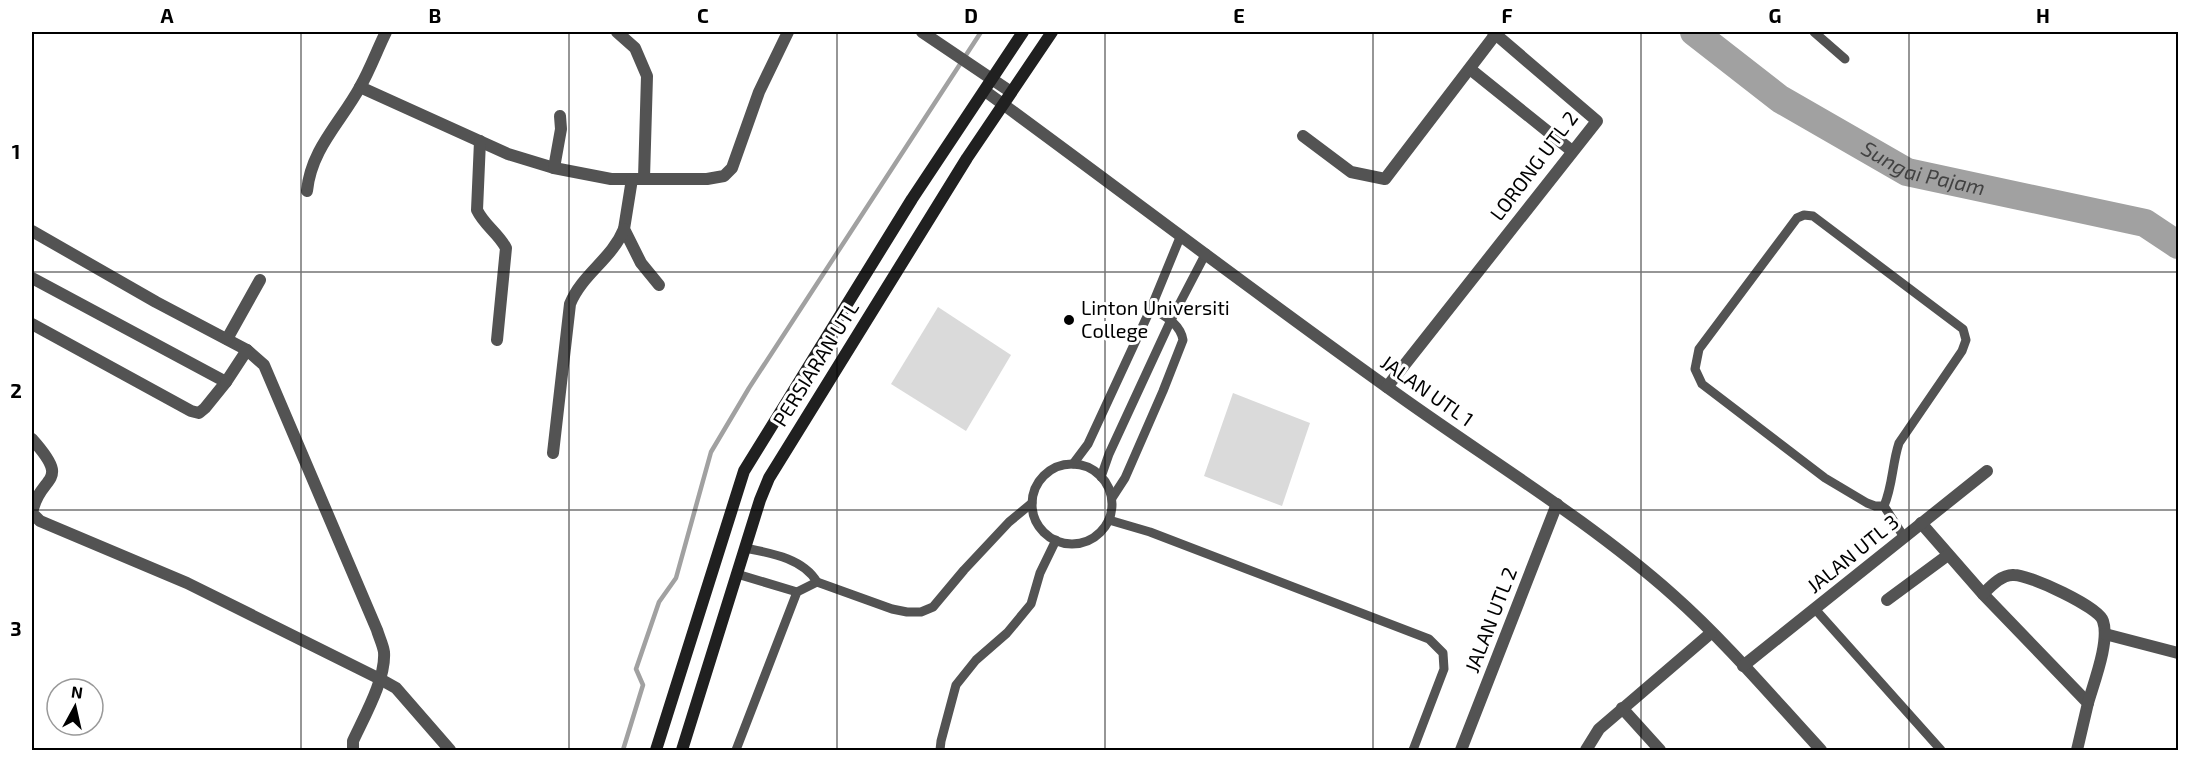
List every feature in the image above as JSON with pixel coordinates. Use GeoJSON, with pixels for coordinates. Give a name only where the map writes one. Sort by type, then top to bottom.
{"type":"FeatureCollection","features":[{"type":"Feature","properties":{"kind":"street"},"geometry":{"type":"LineString","coordinates":[[307,191],[309,173],[315,156],[360,87],[386,32]]}},
{"type":"Feature","properties":{"kind":"street"},"geometry":{"type":"LineString","coordinates":[[553,453],[570,304],[585,277],[618,243],[638,178],[647,76],[635,48],[617,32]]}},
{"type":"Feature","properties":{"kind":"street"},"geometry":{"type":"LineString","coordinates":[[360,87],[508,154],[554,168],[611,179],[707,179],[724,176],[732,168],[759,92],[788,32]]}},
{"type":"Feature","properties":{"kind":"street"},"geometry":{"type":"LineString","coordinates":[[922,32],[1011,92]]}},
{"type":"Feature","properties":{"kind":"street","name":"PERSIARAN UTL"},"geometry":{"type":"LineString","coordinates":[[656,750],[744,471],[912,199],[1023,32]]}},
{"type":"Feature","properties":{"kind":"street","name":"PERSIARAN UTL"},"geometry":{"type":"LineString","coordinates":[[682,750],[760,500],[777,462],[1003,104],[1052,32]]}},
{"type":"Feature","properties":{"kind":"street","name":"LORONG UTL 2"},"geometry":{"type":"LineString","coordinates":[[1303,136],[1351,172],[1385,179],[1470,69],[1494,33],[1597,120],[1387,387]]}},
{"type":"Feature","properties":{"kind":"street"},"geometry":{"type":"LineString","coordinates":[[1470,69],[1572,151]]}},
{"type":"Feature","properties":{"kind":"street","name":"JALAN UTL 1"},"geometry":{"type":"LineString","coordinates":[[985,91],[1387,387],[1557,504],[1673,595],[1821,750]]}},
{"type":"Feature","properties":{"kind":"street"},"geometry":{"type":"LineString","coordinates":[[554,168],[561,129],[560,116]]}},
{"type":"Feature","properties":{"kind":"street"},"geometry":{"type":"LineString","coordinates":[[480,141],[477,210],[481,218],[501,238],[506,248],[496,340]]}},
{"type":"Feature","properties":{"kind":"street"},"geometry":{"type":"LineString","coordinates":[[624,229],[641,263],[659,285]]}},
{"type":"Feature","properties":{"kind":"street"},"geometry":{"type":"LineString","coordinates":[[32,233],[247,350],[264,365],[384,651],[384,665],[380,679],[353,741],[353,750]]}},
{"type":"Feature","properties":{"kind":"street"},"geometry":{"type":"LineString","coordinates":[[32,278],[226,382]]}},
{"type":"Feature","properties":{"kind":"street"},"geometry":{"type":"LineString","coordinates":[[227,339],[260,280]]}},
{"type":"Feature","properties":{"kind":"street"},"geometry":{"type":"LineString","coordinates":[[32,324],[191,411],[199,413],[226,382],[247,350]]}},
{"type":"Feature","properties":{"kind":"street"},"geometry":{"type":"LineString","coordinates":[[32,438],[47,456],[52,468],[51,480],[34,502],[32,513],[40,520],[187,583],[380,679],[396,688],[450,750]]}},
{"type":"Feature","properties":{"kind":"street","name":"JALAN UTL 3"},"geometry":{"type":"LineString","coordinates":[[1743,666],[1987,471]]}},
{"type":"Feature","properties":{"kind":"street","name":"JALAN UTL 2"},"geometry":{"type":"LineString","coordinates":[[1461,750],[1557,504]]}},
{"type":"Feature","properties":{"kind":"street"},"geometry":{"type":"LineString","coordinates":[[1921,523],[1983,594],[2088,703]]}},
{"type":"Feature","properties":{"kind":"street"},"geometry":{"type":"LineString","coordinates":[[1887,600],[1948,555]]}},
{"type":"Feature","properties":{"kind":"street"},"geometry":{"type":"LineString","coordinates":[[1983,594],[1997,581],[2013,574],[2031,579],[2089,607],[2103,618],[2105,634],[2077,750]]}},
{"type":"Feature","properties":{"kind":"street"},"geometry":{"type":"LineString","coordinates":[[1586,750],[1599,729],[1711,633]]}},
{"type":"Feature","properties":{"kind":"street"},"geometry":{"type":"LineString","coordinates":[[2105,634],[2178,653]]}},
{"type":"Feature","properties":{"kind":"street"},"geometry":{"type":"LineString","coordinates":[[1622,708],[1660,750]]}},
{"type":"Feature","properties":{"kind":"lane"},"geometry":{"type":"LineString","coordinates":[[1814,32],[1845,58]]}},
{"type":"Feature","properties":{"kind":"lane"},"geometry":{"type":"LineString","coordinates":[[1804,214],[1813,216],[1963,329],[1966,340],[1962,351],[1899,443],[1894,457],[1889,494],[1884,506],[1867,503],[1825,478],[1701,384],[1695,369],[1699,350],[1797,218],[1804,214]]}},
{"type":"Feature","properties":{"kind":"lane"},"geometry":{"type":"LineString","coordinates":[[1073,464],[1088,444],[1151,308],[1181,235]]}},
{"type":"Feature","properties":{"kind":"lane"},"geometry":{"type":"LineString","coordinates":[[1101,477],[1109,454],[1171,321],[1206,253]]}},
{"type":"Feature","properties":{"kind":"lane"},"geometry":{"type":"LineString","coordinates":[[1112,498],[1125,478],[1181,347],[1181,332],[1171,321],[1151,308]]}},
{"type":"Feature","properties":{"kind":"lane"},"geometry":{"type":"LineString","coordinates":[[1073,464],[1084,466],[1101,477],[1108,486],[1112,498],[1112,509],[1102,531],[1086,541],[1068,543],[1046,534],[1038,525],[1032,503],[1041,479],[1050,471],[1073,464]]}},
{"type":"Feature","properties":{"kind":"lane"},"geometry":{"type":"LineString","coordinates":[[745,548],[803,566],[813,574],[817,582],[892,609],[921,612],[933,607],[1009,522],[1032,503]]}},
{"type":"Feature","properties":{"kind":"lane"},"geometry":{"type":"LineString","coordinates":[[1884,506],[1904,537]]}},
{"type":"Feature","properties":{"kind":"lane"},"geometry":{"type":"LineString","coordinates":[[1108,520],[1150,532],[1429,639],[1443,653],[1444,669],[1413,750]]}},
{"type":"Feature","properties":{"kind":"lane"},"geometry":{"type":"LineString","coordinates":[[940,750],[940,741],[956,685],[976,660],[1006,633],[1031,604],[1056,540]]}},
{"type":"Feature","properties":{"kind":"lane"},"geometry":{"type":"LineString","coordinates":[[736,574],[796,592],[817,582]]}},
{"type":"Feature","properties":{"kind":"lane"},"geometry":{"type":"LineString","coordinates":[[736,750],[796,592]]}},
{"type":"Feature","properties":{"kind":"lane"},"geometry":{"type":"LineString","coordinates":[[1815,609],[1941,750]]}},
{"type":"Feature","properties":{"kind":"shaded area"},"geometry":{"type":"Polygon","coordinates":[[[938,307],[1011,355],[966,431],[891,384],[938,307]]]}},
{"type":"Feature","properties":{"kind":"shaded area"},"geometry":{"type":"Polygon","coordinates":[[[1233,393],[1310,423],[1282,506],[1204,476],[1233,393]]]}},
{"type":"Feature","properties":{"kind":"waterway"},"geometry":{"type":"LineString","coordinates":[[623,750],[643,685],[636,669],[659,602],[676,578],[711,452],[749,388],[981,32]]}},
{"type":"Feature","properties":{"kind":"waterway","name":"Sungai Pajam"},"geometry":{"type":"LineString","coordinates":[[1694,32],[1780,99],[1907,172],[2145,223],[2178,245]]}},
{"type":"Feature","properties":{"kind":"place","name":"Linton Universiti College"},"geometry":{"type":"Point","coordinates":[1069,320]}}]}
